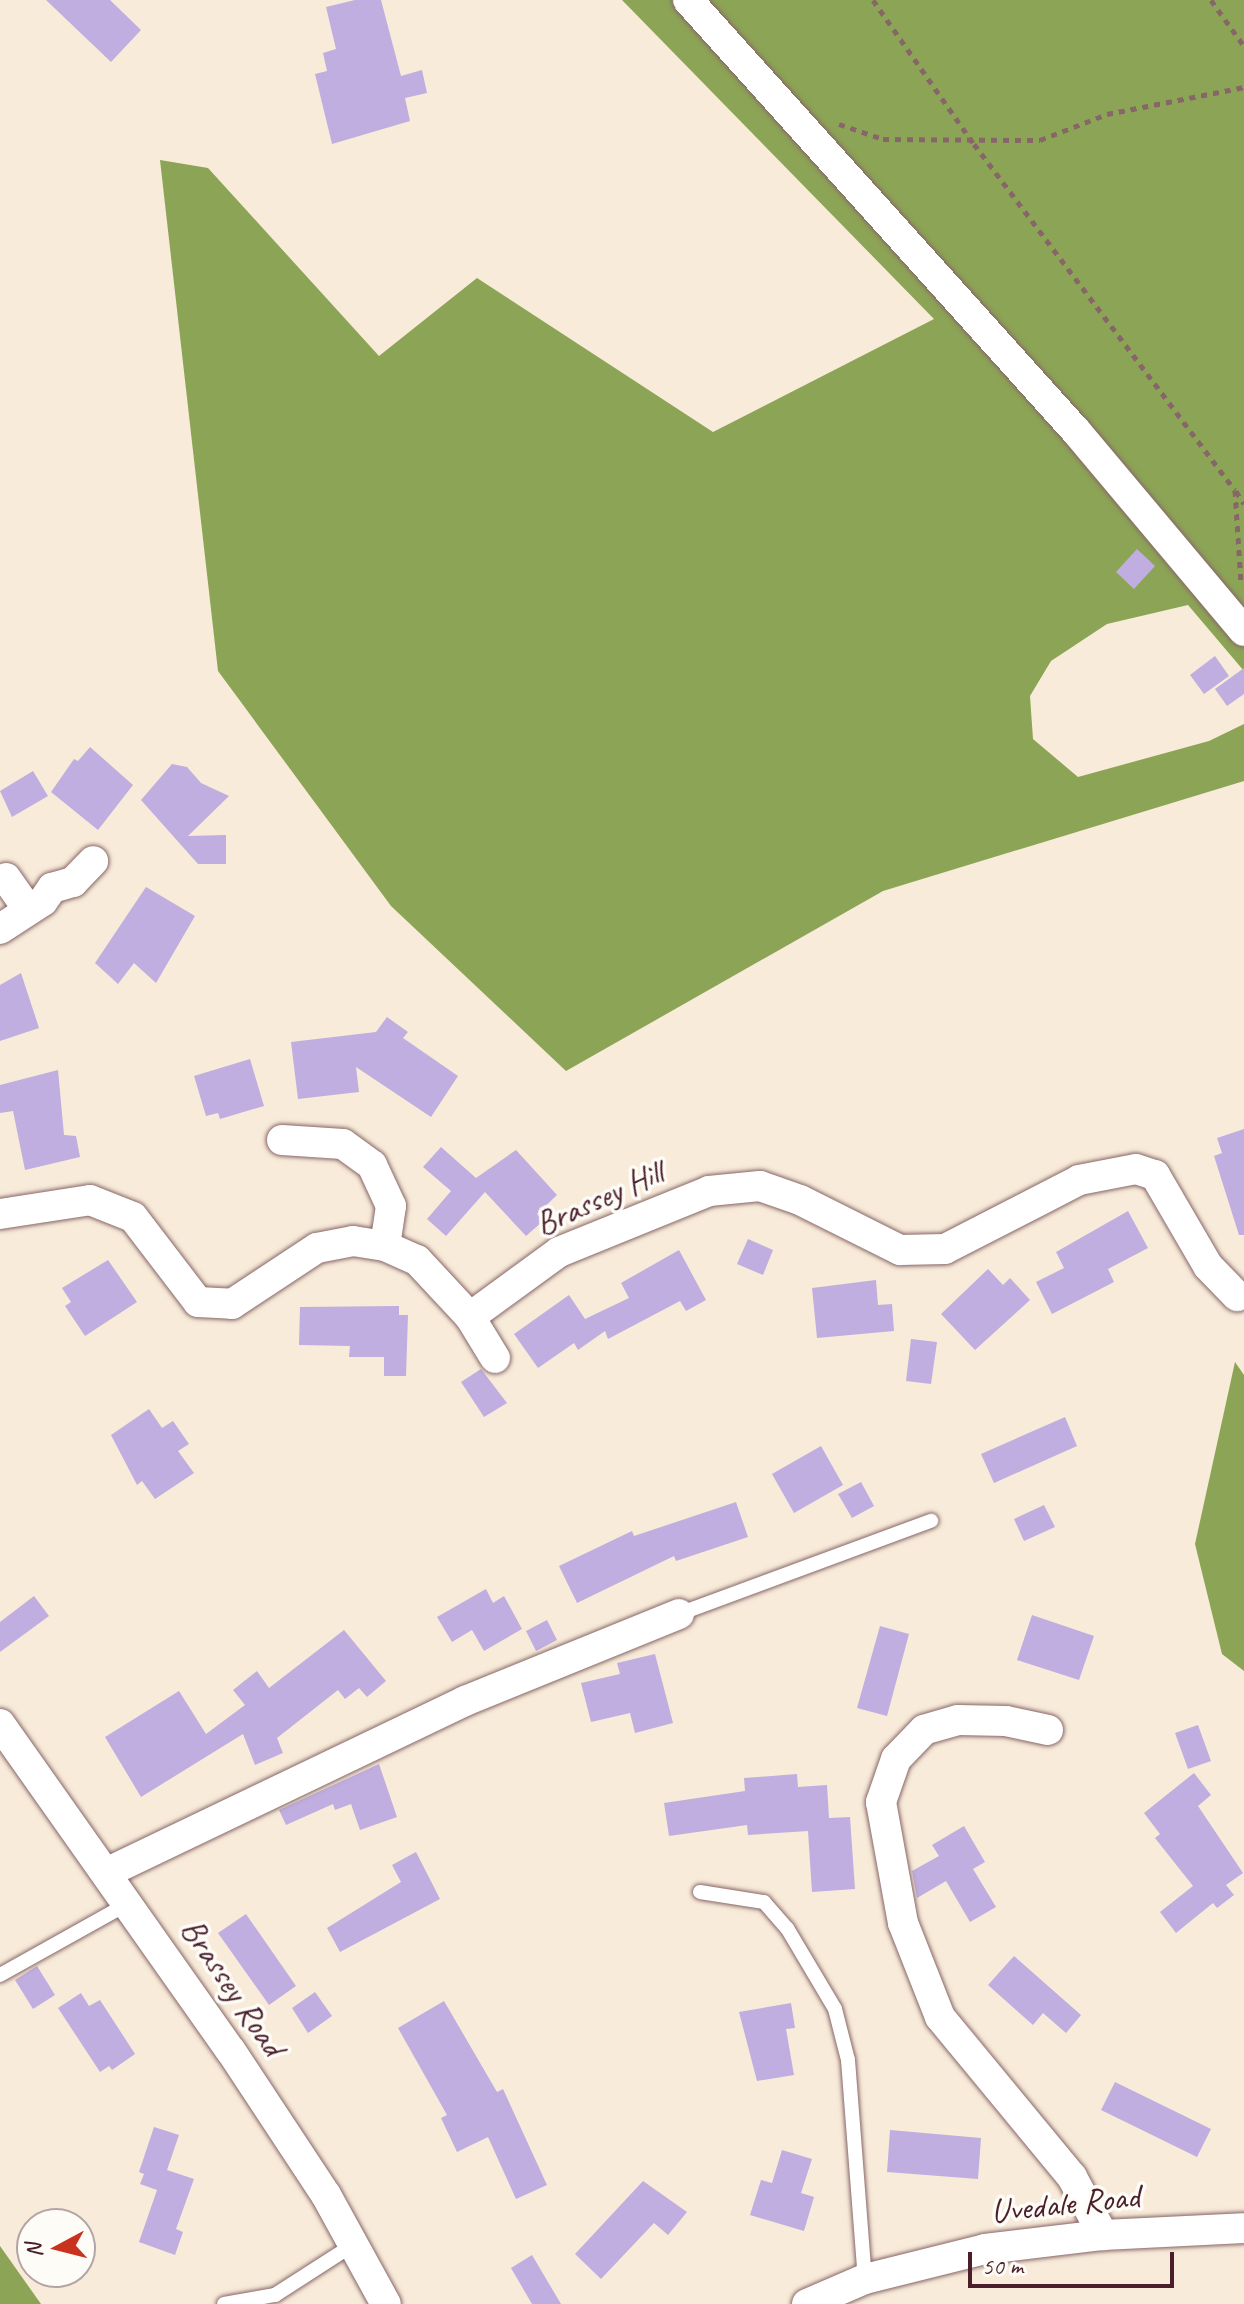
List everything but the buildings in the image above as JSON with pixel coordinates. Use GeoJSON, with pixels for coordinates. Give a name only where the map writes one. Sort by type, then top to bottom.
{"type":"FeatureCollection","features":[{"type":"Feature","properties":{"kind":"street"},"geometry":{"type":"LineString","coordinates":[[688,0],[1076,431],[1244,631]]}},
{"type":"Feature","properties":{"kind":"street"},"geometry":{"type":"LineString","coordinates":[[0,929],[43,901],[52,888],[73,882],[93,861]]}},
{"type":"Feature","properties":{"kind":"street"},"geometry":{"type":"LineString","coordinates":[[6,878],[28,910]]}},
{"type":"Feature","properties":{"kind":"street"},"geometry":{"type":"LineString","coordinates":[[282,1140],[343,1144],[372,1165],[391,1206],[385,1246]]}},
{"type":"Feature","properties":{"kind":"street","name":"Brassey Hill"},"geometry":{"type":"LineString","coordinates":[[470,1317],[559,1252],[709,1191],[760,1186],[800,1200],[900,1250],[945,1249],[1079,1180],[1157,1162],[1208,1266],[1237,1296]]}},
{"type":"Feature","properties":{"kind":"street"},"geometry":{"type":"LineString","coordinates":[[0,1214],[90,1200],[133,1217],[198,1302],[232,1304],[317,1248],[353,1241],[385,1246],[417,1260],[470,1317],[495,1358]]}},
{"type":"Feature","properties":{"kind":"street"},"geometry":{"type":"LineString","coordinates":[[108,1872],[465,1701],[679,1614]]}},
{"type":"Feature","properties":{"kind":"street"},"geometry":{"type":"LineString","coordinates":[[1048,1730],[1006,1721],[958,1720],[924,1730],[896,1759],[881,1802],[903,1923],[940,2017],[1072,2177],[1103,2235]]}},
{"type":"Feature","properties":{"kind":"street","name":"Brassey Road"},"geometry":{"type":"LineString","coordinates":[[0,1724],[129,1903],[355,2244],[386,2304]]}},
{"type":"Feature","properties":{"kind":"street","name":"Uvedale Road"},"geometry":{"type":"LineString","coordinates":[[807,2304],[865,2279],[985,2249],[1103,2235],[1244,2228]]}},
{"type":"Feature","properties":{"kind":"lane"},"geometry":{"type":"LineString","coordinates":[[679,1614],[931,1521]]}},
{"type":"Feature","properties":{"kind":"lane"},"geometry":{"type":"LineString","coordinates":[[700,1892],[764,1902],[787,1928],[835,2009],[848,2060],[865,2279]]}},
{"type":"Feature","properties":{"kind":"lane"},"geometry":{"type":"LineString","coordinates":[[0,1975],[129,1903]]}},
{"type":"Feature","properties":{"kind":"lane"},"geometry":{"type":"LineString","coordinates":[[224,2304],[275,2295],[355,2244]]}},
{"type":"Feature","properties":{"kind":"path"},"geometry":{"type":"LineString","coordinates":[[873,0],[974,144],[1244,504]]}},
{"type":"Feature","properties":{"kind":"path"},"geometry":{"type":"LineString","coordinates":[[1211,0],[1244,46]]}},
{"type":"Feature","properties":{"kind":"path"},"geometry":{"type":"LineString","coordinates":[[802,126],[838,124],[883,139],[974,144],[1040,140],[1107,114],[1244,87]]}},
{"type":"Feature","properties":{"kind":"path"},"geometry":{"type":"LineString","coordinates":[[1235,490],[1242,596]]}},
{"type":"Feature","properties":{"kind":"green space"},"geometry":{"type":"Polygon","coordinates":[[[622,0],[1244,0],[1244,671],[1188,605],[1107,624],[1051,661],[1030,696],[1033,739],[1078,777],[1209,741],[1244,724],[1244,781],[883,891],[566,1071],[391,906],[218,671],[160,160],[208,168],[379,356],[477,278],[713,432],[934,319],[622,0]]]}},
{"type":"Feature","properties":{"kind":"green space"},"geometry":{"type":"Polygon","coordinates":[[[1235,1362],[1244,1375],[1244,1671],[1222,1654],[1195,1544],[1235,1362]]]}},
{"type":"Feature","properties":{"kind":"green space"},"geometry":{"type":"Polygon","coordinates":[[[0,2246],[16,2269],[16,2288],[30,2288],[41,2304],[0,2304],[0,2246]]]}}]}
